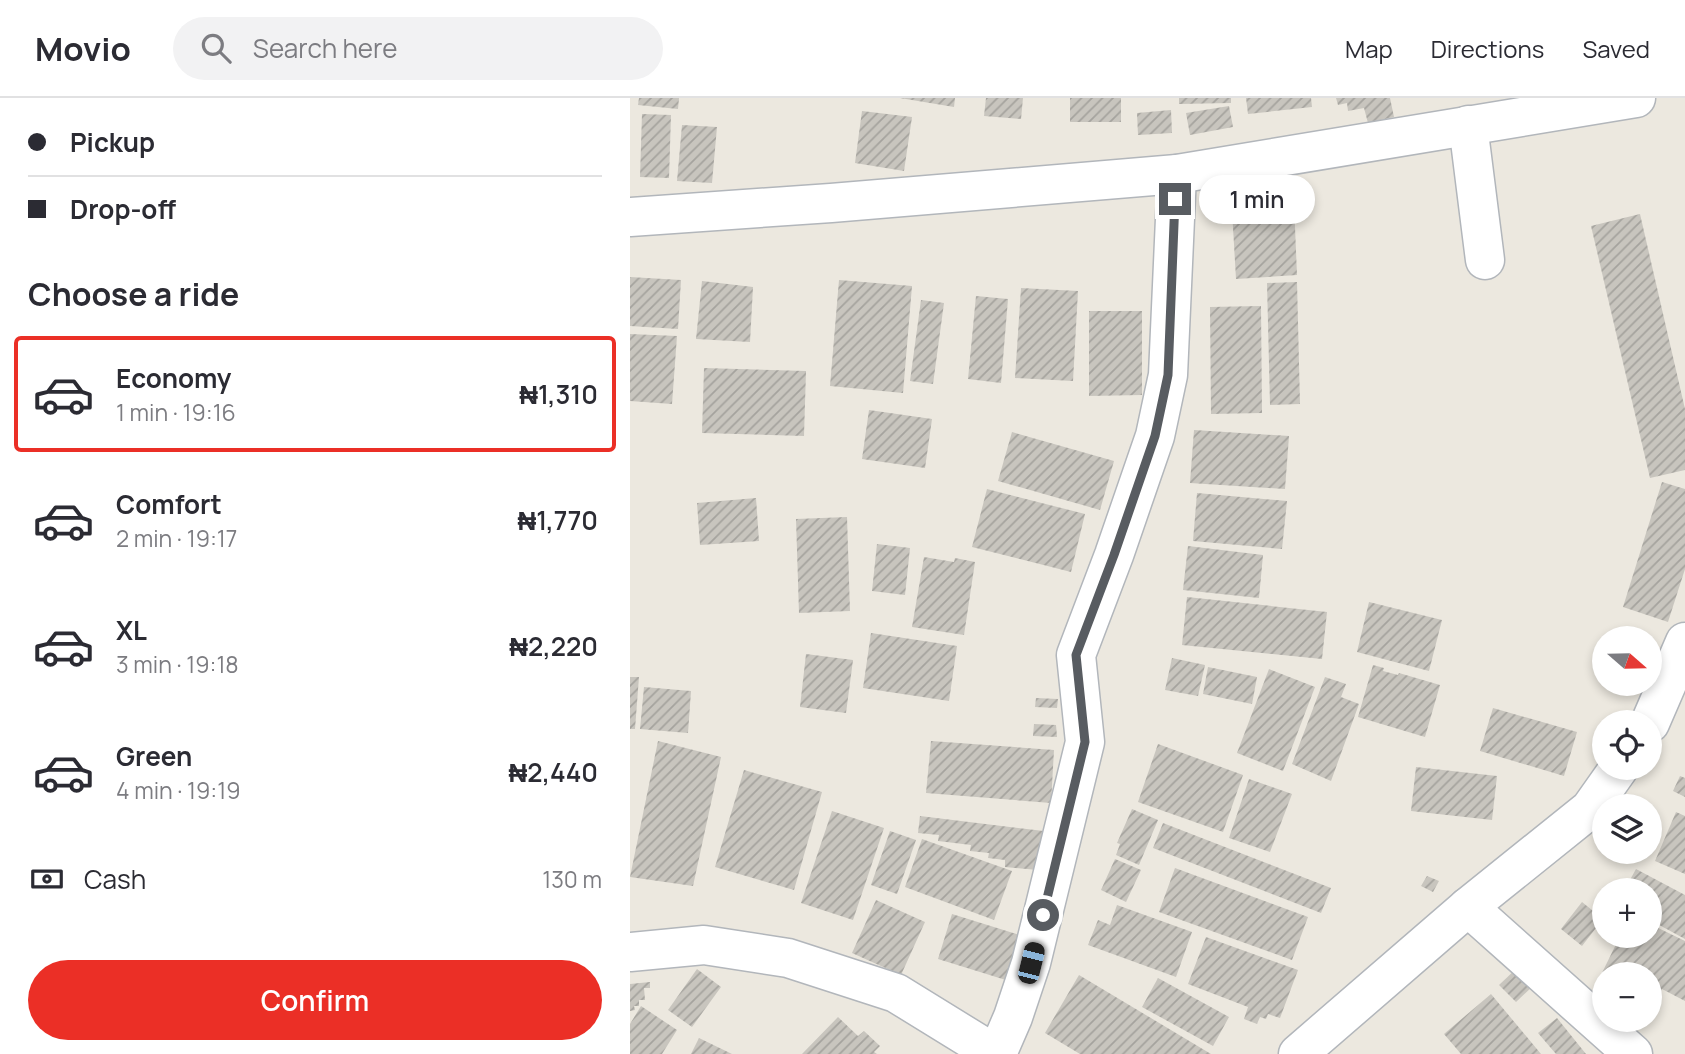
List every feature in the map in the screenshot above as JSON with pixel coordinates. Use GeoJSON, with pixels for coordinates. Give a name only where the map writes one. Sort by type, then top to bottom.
{"type":"FeatureCollection","features":[{"type":"Feature","properties":{"kind":"street"},"geometry":{"type":"LineString","coordinates":[[630,216],[831,203],[1177,174],[1636,98]]}},
{"type":"Feature","properties":{"kind":"street"},"geometry":{"type":"LineString","coordinates":[[1468,125],[1485,260]]}},
{"type":"Feature","properties":{"kind":"street"},"geometry":{"type":"LineString","coordinates":[[630,952],[704,944],[788,958],[896,993],[996,1054],[1013,1017],[1031,963],[1085,742],[1076,655],[1155,436],[1168,375],[1177,174]]}},
{"type":"Feature","properties":{"kind":"street"},"geometry":{"type":"LineString","coordinates":[[1656,710],[1685,642]]}},
{"type":"Feature","properties":{"kind":"street"},"geometry":{"type":"LineString","coordinates":[[1297,1054],[1468,907],[1590,809],[1611,780]]}},
{"type":"Feature","properties":{"kind":"street"},"geometry":{"type":"LineString","coordinates":[[1468,907],[1633,1054]]}},
{"type":"Feature","properties":{"kind":"building"},"geometry":{"type":"Polygon","coordinates":[[[639,98],[679,98],[678,109],[638,105],[639,98]]]}},
{"type":"Feature","properties":{"kind":"building"},"geometry":{"type":"Polygon","coordinates":[[[900,98],[955,98],[954,107],[900,98]]]}},
{"type":"Feature","properties":{"kind":"building"},"geometry":{"type":"Polygon","coordinates":[[[986,98],[1023,98],[1021,119],[984,116],[986,98]]]}},
{"type":"Feature","properties":{"kind":"building"},"geometry":{"type":"Polygon","coordinates":[[[1070,98],[1121,98],[1121,122],[1070,122],[1070,98]]]}},
{"type":"Feature","properties":{"kind":"building"},"geometry":{"type":"Polygon","coordinates":[[[1179,98],[1231,98],[1231,103],[1179,104],[1179,98]]]}},
{"type":"Feature","properties":{"kind":"building"},"geometry":{"type":"Polygon","coordinates":[[[1246,98],[1311,98],[1312,107],[1248,114],[1246,98]]]}},
{"type":"Feature","properties":{"kind":"building"},"geometry":{"type":"Polygon","coordinates":[[[1336,98],[1390,98],[1394,117],[1368,123],[1364,108],[1348,111],[1347,103],[1338,105],[1336,98]]]}},
{"type":"Feature","properties":{"kind":"building"},"geometry":{"type":"Polygon","coordinates":[[[1229,106],[1233,127],[1190,135],[1186,113],[1229,106]]]}},
{"type":"Feature","properties":{"kind":"building"},"geometry":{"type":"Polygon","coordinates":[[[1171,110],[1172,133],[1138,135],[1137,113],[1171,110]]]}},
{"type":"Feature","properties":{"kind":"building"},"geometry":{"type":"Polygon","coordinates":[[[862,111],[912,117],[904,171],[855,163],[862,111]]]}},
{"type":"Feature","properties":{"kind":"building"},"geometry":{"type":"Polygon","coordinates":[[[642,114],[671,115],[669,178],[640,177],[642,114]]]}},
{"type":"Feature","properties":{"kind":"building"},"geometry":{"type":"Polygon","coordinates":[[[682,125],[717,127],[712,183],[677,181],[682,125]]]}},
{"type":"Feature","properties":{"kind":"building"},"geometry":{"type":"Polygon","coordinates":[[[1277,203],[1294,203],[1297,275],[1236,279],[1232,210],[1277,208],[1277,203]]]}},
{"type":"Feature","properties":{"kind":"building"},"geometry":{"type":"Polygon","coordinates":[[[1640,214],[1685,409],[1685,470],[1650,478],[1591,226],[1640,214]]]}},
{"type":"Feature","properties":{"kind":"building"},"geometry":{"type":"Polygon","coordinates":[[[630,277],[681,280],[678,329],[630,326],[630,277]]]}},
{"type":"Feature","properties":{"kind":"building"},"geometry":{"type":"Polygon","coordinates":[[[839,280],[912,286],[903,393],[830,386],[839,280]]]}},
{"type":"Feature","properties":{"kind":"building"},"geometry":{"type":"Polygon","coordinates":[[[702,281],[753,287],[750,342],[696,339],[702,281]]]}},
{"type":"Feature","properties":{"kind":"building"},"geometry":{"type":"Polygon","coordinates":[[[1297,282],[1300,404],[1270,405],[1267,283],[1297,282]]]}},
{"type":"Feature","properties":{"kind":"building"},"geometry":{"type":"Polygon","coordinates":[[[1021,288],[1078,291],[1073,381],[1015,378],[1021,288]]]}},
{"type":"Feature","properties":{"kind":"building"},"geometry":{"type":"Polygon","coordinates":[[[976,296],[1008,299],[1001,383],[968,379],[976,296]]]}},
{"type":"Feature","properties":{"kind":"building"},"geometry":{"type":"Polygon","coordinates":[[[921,300],[944,303],[933,384],[910,381],[921,300]]]}},
{"type":"Feature","properties":{"kind":"building"},"geometry":{"type":"Polygon","coordinates":[[[1261,306],[1262,413],[1211,414],[1210,307],[1261,306]]]}},
{"type":"Feature","properties":{"kind":"building"},"geometry":{"type":"Polygon","coordinates":[[[1089,311],[1142,311],[1142,395],[1089,396],[1089,311]]]}},
{"type":"Feature","properties":{"kind":"building"},"geometry":{"type":"Polygon","coordinates":[[[630,334],[677,336],[672,404],[630,401],[630,334]]]}},
{"type":"Feature","properties":{"kind":"building"},"geometry":{"type":"Polygon","coordinates":[[[704,368],[806,371],[804,436],[702,433],[704,368]]]}},
{"type":"Feature","properties":{"kind":"building"},"geometry":{"type":"Polygon","coordinates":[[[869,410],[932,419],[925,468],[862,459],[869,410]]]}},
{"type":"Feature","properties":{"kind":"building"},"geometry":{"type":"Polygon","coordinates":[[[1194,430],[1289,436],[1285,489],[1190,483],[1194,430]]]}},
{"type":"Feature","properties":{"kind":"building"},"geometry":{"type":"Polygon","coordinates":[[[1012,432],[1114,461],[1100,510],[998,481],[1012,432]]]}},
{"type":"Feature","properties":{"kind":"building"},"geometry":{"type":"Polygon","coordinates":[[[1662,482],[1685,489],[1685,569],[1668,622],[1623,607],[1662,482]]]}},
{"type":"Feature","properties":{"kind":"building"},"geometry":{"type":"Polygon","coordinates":[[[987,489],[1085,514],[1071,572],[972,547],[987,489]]]}},
{"type":"Feature","properties":{"kind":"building"},"geometry":{"type":"Polygon","coordinates":[[[1197,493],[1287,501],[1282,549],[1193,541],[1197,493]]]}},
{"type":"Feature","properties":{"kind":"building"},"geometry":{"type":"Polygon","coordinates":[[[756,498],[759,541],[700,545],[697,503],[756,498]]]}},
{"type":"Feature","properties":{"kind":"building"},"geometry":{"type":"Polygon","coordinates":[[[847,517],[850,611],[799,613],[796,519],[847,517]]]}},
{"type":"Feature","properties":{"kind":"building"},"geometry":{"type":"Polygon","coordinates":[[[877,544],[910,548],[905,595],[872,591],[877,544]]]}},
{"type":"Feature","properties":{"kind":"building"},"geometry":{"type":"Polygon","coordinates":[[[1188,546],[1263,555],[1259,598],[1183,590],[1188,546]]]}},
{"type":"Feature","properties":{"kind":"building"},"geometry":{"type":"Polygon","coordinates":[[[924,557],[975,562],[964,635],[912,627],[924,557]]]}},
{"type":"Feature","properties":{"kind":"building"},"geometry":{"type":"Polygon","coordinates":[[[1187,597],[1327,612],[1322,659],[1182,645],[1187,597]]]}},
{"type":"Feature","properties":{"kind":"building"},"geometry":{"type":"Polygon","coordinates":[[[1369,602],[1442,620],[1429,671],[1357,652],[1369,602]]]}},
{"type":"Feature","properties":{"kind":"building"},"geometry":{"type":"Polygon","coordinates":[[[871,633],[957,646],[949,701],[863,688],[871,633]]]}},
{"type":"Feature","properties":{"kind":"building"},"geometry":{"type":"Polygon","coordinates":[[[806,654],[853,660],[846,713],[800,707],[806,654]]]}},
{"type":"Feature","properties":{"kind":"building"},"geometry":{"type":"Polygon","coordinates":[[[1172,658],[1205,665],[1198,696],[1165,690],[1172,658]]]}},
{"type":"Feature","properties":{"kind":"building"},"geometry":{"type":"Polygon","coordinates":[[[1373,665],[1384,668],[1383,671],[1440,685],[1425,737],[1358,717],[1373,665]]]}},
{"type":"Feature","properties":{"kind":"building"},"geometry":{"type":"Polygon","coordinates":[[[1208,667],[1257,677],[1252,704],[1203,694],[1208,667]]]}},
{"type":"Feature","properties":{"kind":"building"},"geometry":{"type":"Polygon","coordinates":[[[1269,669],[1315,687],[1283,771],[1237,753],[1269,669]]]}},
{"type":"Feature","properties":{"kind":"building"},"geometry":{"type":"Polygon","coordinates":[[[630,677],[639,677],[635,729],[630,729],[630,677]]]}},
{"type":"Feature","properties":{"kind":"building"},"geometry":{"type":"Polygon","coordinates":[[[1325,677],[1346,684],[1341,697],[1359,704],[1331,781],[1292,764],[1325,677]]]}},
{"type":"Feature","properties":{"kind":"building"},"geometry":{"type":"Polygon","coordinates":[[[644,687],[691,691],[688,733],[640,729],[644,687]]]}},
{"type":"Feature","properties":{"kind":"building"},"geometry":{"type":"Polygon","coordinates":[[[1036,698],[1058,699],[1057,708],[1035,707],[1036,698]]]}},
{"type":"Feature","properties":{"kind":"building"},"geometry":{"type":"Polygon","coordinates":[[[1493,708],[1577,732],[1564,776],[1480,751],[1493,708]]]}},
{"type":"Feature","properties":{"kind":"building"},"geometry":{"type":"Polygon","coordinates":[[[1034,724],[1056,725],[1057,737],[1033,736],[1034,724]]]}},
{"type":"Feature","properties":{"kind":"building"},"geometry":{"type":"Polygon","coordinates":[[[658,741],[721,757],[693,886],[630,877],[658,741]]]}},
{"type":"Feature","properties":{"kind":"building"},"geometry":{"type":"Polygon","coordinates":[[[931,741],[1054,750],[1051,803],[926,793],[931,741]]]}},
{"type":"Feature","properties":{"kind":"building"},"geometry":{"type":"Polygon","coordinates":[[[1158,744],[1243,775],[1223,832],[1138,802],[1158,744]]]}},
{"type":"Feature","properties":{"kind":"building"},"geometry":{"type":"Polygon","coordinates":[[[1416,767],[1497,776],[1492,820],[1411,811],[1416,767]]]}},
{"type":"Feature","properties":{"kind":"building"},"geometry":{"type":"Polygon","coordinates":[[[744,770],[822,792],[794,890],[715,867],[744,770]]]}},
{"type":"Feature","properties":{"kind":"building"},"geometry":{"type":"Polygon","coordinates":[[[1680,776],[1685,778],[1685,797],[1673,791],[1680,776]]]}},
{"type":"Feature","properties":{"kind":"building"},"geometry":{"type":"Polygon","coordinates":[[[1249,779],[1292,794],[1270,852],[1229,838],[1249,779]]]}},
{"type":"Feature","properties":{"kind":"building"},"geometry":{"type":"Polygon","coordinates":[[[1132,809],[1158,820],[1139,865],[1116,855],[1120,844],[1117,843],[1132,809]]]}},
{"type":"Feature","properties":{"kind":"building"},"geometry":{"type":"Polygon","coordinates":[[[832,811],[884,828],[853,920],[801,903],[832,811]]]}},
{"type":"Feature","properties":{"kind":"building"},"geometry":{"type":"Polygon","coordinates":[[[1676,812],[1685,816],[1685,874],[1662,864],[1662,845],[1676,812]]]}},
{"type":"Feature","properties":{"kind":"building"},"geometry":{"type":"Polygon","coordinates":[[[920,816],[1052,832],[1038,870],[1005,867],[1005,860],[988,858],[989,853],[970,851],[971,845],[938,841],[939,835],[918,833],[920,816]]]}},
{"type":"Feature","properties":{"kind":"building"},"geometry":{"type":"Polygon","coordinates":[[[1163,823],[1331,888],[1321,913],[1153,848],[1163,823]]]}},
{"type":"Feature","properties":{"kind":"building"},"geometry":{"type":"Polygon","coordinates":[[[890,831],[916,840],[897,894],[871,885],[890,831]]]}},
{"type":"Feature","properties":{"kind":"building"},"geometry":{"type":"Polygon","coordinates":[[[922,839],[1012,871],[994,920],[905,887],[922,839]]]}},
{"type":"Feature","properties":{"kind":"building"},"geometry":{"type":"Polygon","coordinates":[[[1115,859],[1141,870],[1126,902],[1101,890],[1115,859]]]}},
{"type":"Feature","properties":{"kind":"building"},"geometry":{"type":"Polygon","coordinates":[[[1175,868],[1308,917],[1292,960],[1159,912],[1175,868]]]}},
{"type":"Feature","properties":{"kind":"building"},"geometry":{"type":"Polygon","coordinates":[[[1636,869],[1653,878],[1631,878],[1636,869]]]}},
{"type":"Feature","properties":{"kind":"building"},"geometry":{"type":"Polygon","coordinates":[[[1427,876],[1439,881],[1433,892],[1421,886],[1427,876]]]}},
{"type":"Feature","properties":{"kind":"building"},"geometry":{"type":"Polygon","coordinates":[[[1662,883],[1685,895],[1685,939],[1662,927],[1662,883]]]}},
{"type":"Feature","properties":{"kind":"building"},"geometry":{"type":"Polygon","coordinates":[[[876,900],[925,922],[901,975],[852,953],[876,900]]]}},
{"type":"Feature","properties":{"kind":"building"},"geometry":{"type":"Polygon","coordinates":[[[1582,902],[1592,910],[1592,933],[1582,946],[1561,929],[1582,902]]]}},
{"type":"Feature","properties":{"kind":"building"},"geometry":{"type":"Polygon","coordinates":[[[1117,905],[1192,932],[1176,977],[1088,945],[1098,920],[1110,925],[1117,905]]]}},
{"type":"Feature","properties":{"kind":"building"},"geometry":{"type":"Polygon","coordinates":[[[952,914],[1023,936],[1009,981],[938,959],[952,914]]]}},
{"type":"Feature","properties":{"kind":"building"},"geometry":{"type":"Polygon","coordinates":[[[1662,930],[1685,941],[1685,1001],[1662,989],[1662,962],[1607,962],[1614,948],[1662,948],[1662,930]]]}},
{"type":"Feature","properties":{"kind":"building"},"geometry":{"type":"Polygon","coordinates":[[[1206,937],[1298,970],[1280,1018],[1268,1014],[1266,1019],[1260,1017],[1257,1024],[1244,1019],[1248,1007],[1188,984],[1206,937]]]}},
{"type":"Feature","properties":{"kind":"building"},"geometry":{"type":"Polygon","coordinates":[[[1517,968],[1533,986],[1516,1002],[1499,985],[1517,968]]]}},
{"type":"Feature","properties":{"kind":"building"},"geometry":{"type":"Polygon","coordinates":[[[697,969],[721,987],[692,1027],[668,1010],[697,969]]]}},
{"type":"Feature","properties":{"kind":"building"},"geometry":{"type":"Polygon","coordinates":[[[1079,975],[1211,1054],[1080,1054],[1045,1033],[1079,975]]]}},
{"type":"Feature","properties":{"kind":"building"},"geometry":{"type":"Polygon","coordinates":[[[1158,978],[1229,1017],[1213,1046],[1142,1007],[1158,978]]]}},
{"type":"Feature","properties":{"kind":"building"},"geometry":{"type":"Polygon","coordinates":[[[650,982],[650,988],[644,988],[645,1000],[639,1000],[639,1006],[634,1006],[635,1010],[630,1011],[630,984],[650,982]]]}},
{"type":"Feature","properties":{"kind":"building"},"geometry":{"type":"Polygon","coordinates":[[[1491,994],[1541,1054],[1461,1054],[1444,1034],[1491,994]]]}},
{"type":"Feature","properties":{"kind":"building"},"geometry":{"type":"Polygon","coordinates":[[[641,1006],[677,1030],[662,1054],[630,1054],[630,1024],[641,1006]]]}},
{"type":"Feature","properties":{"kind":"building"},"geometry":{"type":"Polygon","coordinates":[[[838,1017],[858,1036],[864,1031],[880,1046],[874,1052],[877,1054],[802,1054],[838,1017]]]}},
{"type":"Feature","properties":{"kind":"building"},"geometry":{"type":"Polygon","coordinates":[[[1557,1018],[1586,1054],[1556,1054],[1538,1033],[1557,1018]]]}},
{"type":"Feature","properties":{"kind":"building"},"geometry":{"type":"Polygon","coordinates":[[[699,1038],[732,1054],[691,1054],[699,1038]]]}},
{"type":"Feature","properties":{"kind":"route"},"geometry":{"type":"LineString","coordinates":[[1043,915],[1085,742],[1076,655],[1155,436],[1168,375],[1175,199]]}}]}
